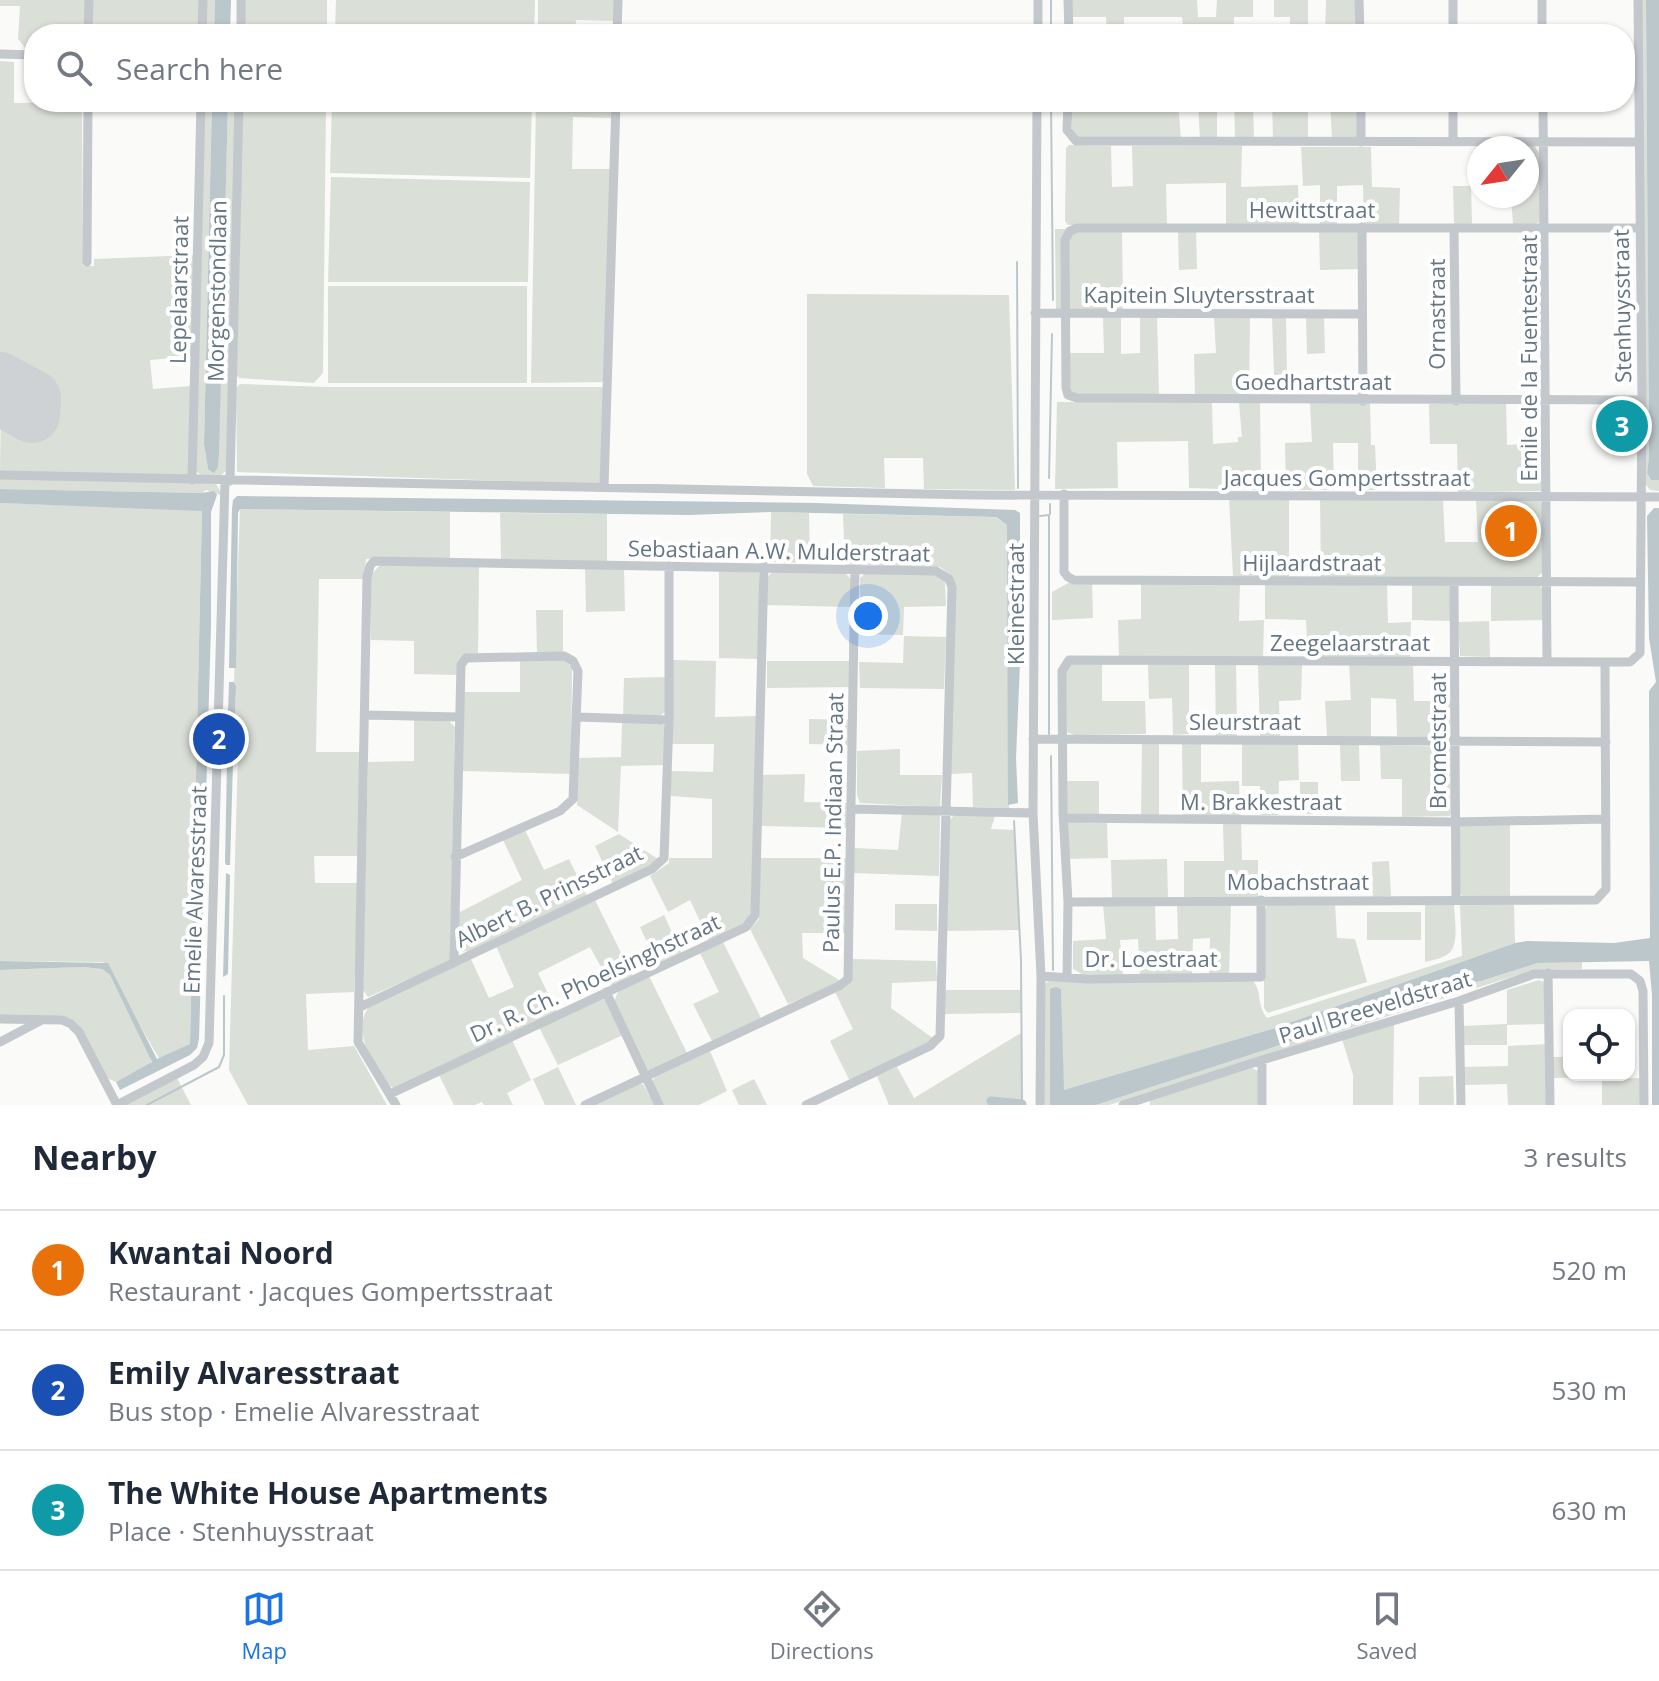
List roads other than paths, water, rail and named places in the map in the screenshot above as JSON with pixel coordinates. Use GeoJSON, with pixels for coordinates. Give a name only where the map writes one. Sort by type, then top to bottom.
{"type":"FeatureCollection","features":[{"type":"Feature","properties":{"kind":"street"},"geometry":{"type":"LineString","coordinates":[[88,24],[89,0]]}},
{"type":"Feature","properties":{"kind":"street"},"geometry":{"type":"LineString","coordinates":[[202,24],[203,0]]}},
{"type":"Feature","properties":{"kind":"street"},"geometry":{"type":"LineString","coordinates":[[241,0],[241,24]]}},
{"type":"Feature","properties":{"kind":"street"},"geometry":{"type":"LineString","coordinates":[[617,24],[618,0]]}},
{"type":"Feature","properties":{"kind":"street"},"geometry":{"type":"LineString","coordinates":[[1038,0],[1038,24]]}},
{"type":"Feature","properties":{"kind":"street"},"geometry":{"type":"LineString","coordinates":[[1068,0],[1069,24]]}},
{"type":"Feature","properties":{"kind":"street"},"geometry":{"type":"LineString","coordinates":[[1359,0],[1360,24]]}},
{"type":"Feature","properties":{"kind":"street"},"geometry":{"type":"LineString","coordinates":[[1453,0],[1453,24]]}},
{"type":"Feature","properties":{"kind":"street"},"geometry":{"type":"LineString","coordinates":[[1542,0],[1542,24]]}},
{"type":"Feature","properties":{"kind":"street","name":"Stenhuysstraat"},"geometry":{"type":"LineString","coordinates":[[1636,659],[1640,653],[1642,400],[1638,0]]}},
{"type":"Feature","properties":{"kind":"street"},"geometry":{"type":"LineString","coordinates":[[0,54],[24,55]]}},
{"type":"Feature","properties":{"kind":"street"},"geometry":{"type":"LineString","coordinates":[[87,262],[88,112]]}},
{"type":"Feature","properties":{"kind":"street","name":"Lepelaarstraat"},"geometry":{"type":"LineString","coordinates":[[192,480],[201,112]]}},
{"type":"Feature","properties":{"kind":"street","name":"Morgenstondlaan"},"geometry":{"type":"LineString","coordinates":[[227,481],[239,112]]}},
{"type":"Feature","properties":{"kind":"street"},"geometry":{"type":"LineString","coordinates":[[604,487],[616,112]]}},
{"type":"Feature","properties":{"kind":"street","name":"Kleinestraat"},"geometry":{"type":"LineString","coordinates":[[1037,112],[1033,813],[1041,976],[1040,1105]]}},
{"type":"Feature","properties":{"kind":"street"},"geometry":{"type":"LineString","coordinates":[[1068,112],[1067,130],[1076,141],[1638,142]]}},
{"type":"Feature","properties":{"kind":"street"},"geometry":{"type":"LineString","coordinates":[[1361,112],[1361,142]]}},
{"type":"Feature","properties":{"kind":"street"},"geometry":{"type":"LineString","coordinates":[[1453,112],[1453,141]]}},
{"type":"Feature","properties":{"kind":"street","name":"Emile de la Fuentestraat"},"geometry":{"type":"LineString","coordinates":[[1543,112],[1547,662]]}},
{"type":"Feature","properties":{"kind":"street"},"geometry":{"type":"LineString","coordinates":[[1362,227],[1363,401]]}},
{"type":"Feature","properties":{"kind":"street","name":"Hewittstraat"},"geometry":{"type":"LineString","coordinates":[[1066,312],[1065,240],[1066,235],[1077,228],[1638,228]]}},
{"type":"Feature","properties":{"kind":"street","name":"Ornastraat"},"geometry":{"type":"LineString","coordinates":[[1454,228],[1456,401]]}},
{"type":"Feature","properties":{"kind":"street","name":"Goedhartstraat"},"geometry":{"type":"LineString","coordinates":[[1066,312],[1066,388],[1068,395],[1077,398],[1642,400]]}},
{"type":"Feature","properties":{"kind":"street","name":"Kapitein Sluytersstraat"},"geometry":{"type":"LineString","coordinates":[[1035,313],[1362,314]]}},
{"type":"Feature","properties":{"kind":"street","name":"Jacques Gompertsstraat"},"geometry":{"type":"LineString","coordinates":[[0,475],[1034,495],[1659,497]]}},
{"type":"Feature","properties":{"kind":"street","name":"Emelie Alvaresstraat"},"geometry":{"type":"LineString","coordinates":[[117,1105],[194,1065],[203,1057],[209,1043],[227,481]]}},
{"type":"Feature","properties":{"kind":"street","name":"Hijlaardstraat"},"geometry":{"type":"LineString","coordinates":[[1064,494],[1064,572],[1074,580],[1640,582]]}},
{"type":"Feature","properties":{"kind":"street","name":"Sebastiaan A.W. Mulderstraat"},"geometry":{"type":"LineString","coordinates":[[366,715],[367,577],[374,561],[855,568],[936,571],[949,579],[952,587],[940,1036],[930,1046],[806,1105]]}},
{"type":"Feature","properties":{"kind":"street","name":"Albert B. Prinsstraat"},"geometry":{"type":"LineString","coordinates":[[360,1007],[652,869],[664,858],[669,720],[669,566]]}},
{"type":"Feature","properties":{"kind":"street","name":"Dr. R. Ch. Phoelsinghstraat"},"geometry":{"type":"LineString","coordinates":[[390,1094],[746,927],[755,915],[764,566]]}},
{"type":"Feature","properties":{"kind":"street","name":"Paulus E.P. Indiaan Straat"},"geometry":{"type":"LineString","coordinates":[[585,1105],[839,986],[848,979],[855,568]]}},
{"type":"Feature","properties":{"kind":"street","name":"Brometstraat"},"geometry":{"type":"LineString","coordinates":[[1454,582],[1456,899]]}},
{"type":"Feature","properties":{"kind":"street"},"geometry":{"type":"LineString","coordinates":[[454,962],[455,857],[461,665],[466,658],[564,656],[573,661],[578,671],[573,799],[567,807],[455,857]]}},
{"type":"Feature","properties":{"kind":"street","name":"Zeegelaarstraat"},"geometry":{"type":"LineString","coordinates":[[1063,739],[1062,671],[1069,660],[1630,662],[1636,659]]}},
{"type":"Feature","properties":{"kind":"street"},"geometry":{"type":"LineString","coordinates":[[1605,662],[1606,819]]}},
{"type":"Feature","properties":{"kind":"street"},"geometry":{"type":"LineString","coordinates":[[396,1105],[358,1042],[366,715],[459,717]]}},
{"type":"Feature","properties":{"kind":"street"},"geometry":{"type":"LineString","coordinates":[[577,717],[669,720]]}},
{"type":"Feature","properties":{"kind":"street","name":"Sleurstraat"},"geometry":{"type":"LineString","coordinates":[[1033,739],[1606,742]]}},
{"type":"Feature","properties":{"kind":"street"},"geometry":{"type":"LineString","coordinates":[[1063,739],[1067,977]]}},
{"type":"Feature","properties":{"kind":"street"},"geometry":{"type":"LineString","coordinates":[[852,809],[1033,813]]}},
{"type":"Feature","properties":{"kind":"street","name":"M. Brakkestraat"},"geometry":{"type":"LineString","coordinates":[[1065,818],[1457,822],[1606,819]]}},
{"type":"Feature","properties":{"kind":"street","name":"Mobachstraat"},"geometry":{"type":"LineString","coordinates":[[1068,902],[1596,900],[1606,889],[1606,819]]}},
{"type":"Feature","properties":{"kind":"street","name":"Dr. Loestraat"},"geometry":{"type":"LineString","coordinates":[[1041,976],[1088,979],[1261,977],[1261,900]]}},
{"type":"Feature","properties":{"kind":"street"},"geometry":{"type":"LineString","coordinates":[[1548,973],[1550,1105]]}},
{"type":"Feature","properties":{"kind":"street","name":"Paul Breeveldstraat"},"geometry":{"type":"LineString","coordinates":[[1123,1105],[1459,1001],[1534,974],[1548,973],[1631,974],[1640,981],[1643,991],[1644,1105]]}},
{"type":"Feature","properties":{"kind":"street"},"geometry":{"type":"LineString","coordinates":[[606,992],[659,1105]]}},
{"type":"Feature","properties":{"kind":"street"},"geometry":{"type":"LineString","coordinates":[[1459,1001],[1461,1105]]}},
{"type":"Feature","properties":{"kind":"street"},"geometry":{"type":"LineString","coordinates":[[0,1019],[62,1020],[71,1024],[79,1032],[117,1105]]}},
{"type":"Feature","properties":{"kind":"street"},"geometry":{"type":"LineString","coordinates":[[0,1042],[43,1019]]}},
{"type":"Feature","properties":{"kind":"street"},"geometry":{"type":"LineString","coordinates":[[1262,1060],[1262,1105]]}},
{"type":"Feature","properties":{"kind":"waterway"},"geometry":{"type":"LineString","coordinates":[[1051,0],[1051,24]]}},
{"type":"Feature","properties":{"kind":"waterway"},"geometry":{"type":"LineString","coordinates":[[1051,112],[1053,300]]}},
{"type":"Feature","properties":{"kind":"waterway"},"geometry":{"type":"LineString","coordinates":[[1017,262],[1018,488]]}},
{"type":"Feature","properties":{"kind":"waterway"},"geometry":{"type":"LineString","coordinates":[[1049,478],[1052,334]]}},
{"type":"Feature","properties":{"kind":"waterway"},"geometry":{"type":"LineString","coordinates":[[1050,504],[1050,514]]}},
{"type":"Feature","properties":{"kind":"waterway"},"geometry":{"type":"LineString","coordinates":[[1040,516],[1049,515],[1049,734]]}},
{"type":"Feature","properties":{"kind":"waterway"},"geometry":{"type":"LineString","coordinates":[[1051,756],[1053,970]]}},
{"type":"Feature","properties":{"kind":"waterway"},"geometry":{"type":"LineString","coordinates":[[1014,821],[1021,960],[1022,1105]]}},
{"type":"Feature","properties":{"kind":"waterway"},"geometry":{"type":"LineString","coordinates":[[147,1105],[219,1067],[224,1055],[224,996]]}},
{"type":"Feature","properties":{"kind":"waterway"},"geometry":{"type":"LineString","coordinates":[[991,1101],[1022,1104]]}},
{"type":"Feature","properties":{"kind":"place","name":"The White House Apartments"},"geometry":{"type":"Point","coordinates":[1622,426]}},
{"type":"Feature","properties":{"kind":"place","name":"Kwantai Noord"},"geometry":{"type":"Point","coordinates":[1511,531]}},
{"type":"Feature","properties":{"kind":"place","name":"Emily Alvaresstraat"},"geometry":{"type":"Point","coordinates":[219,739]}}]}
